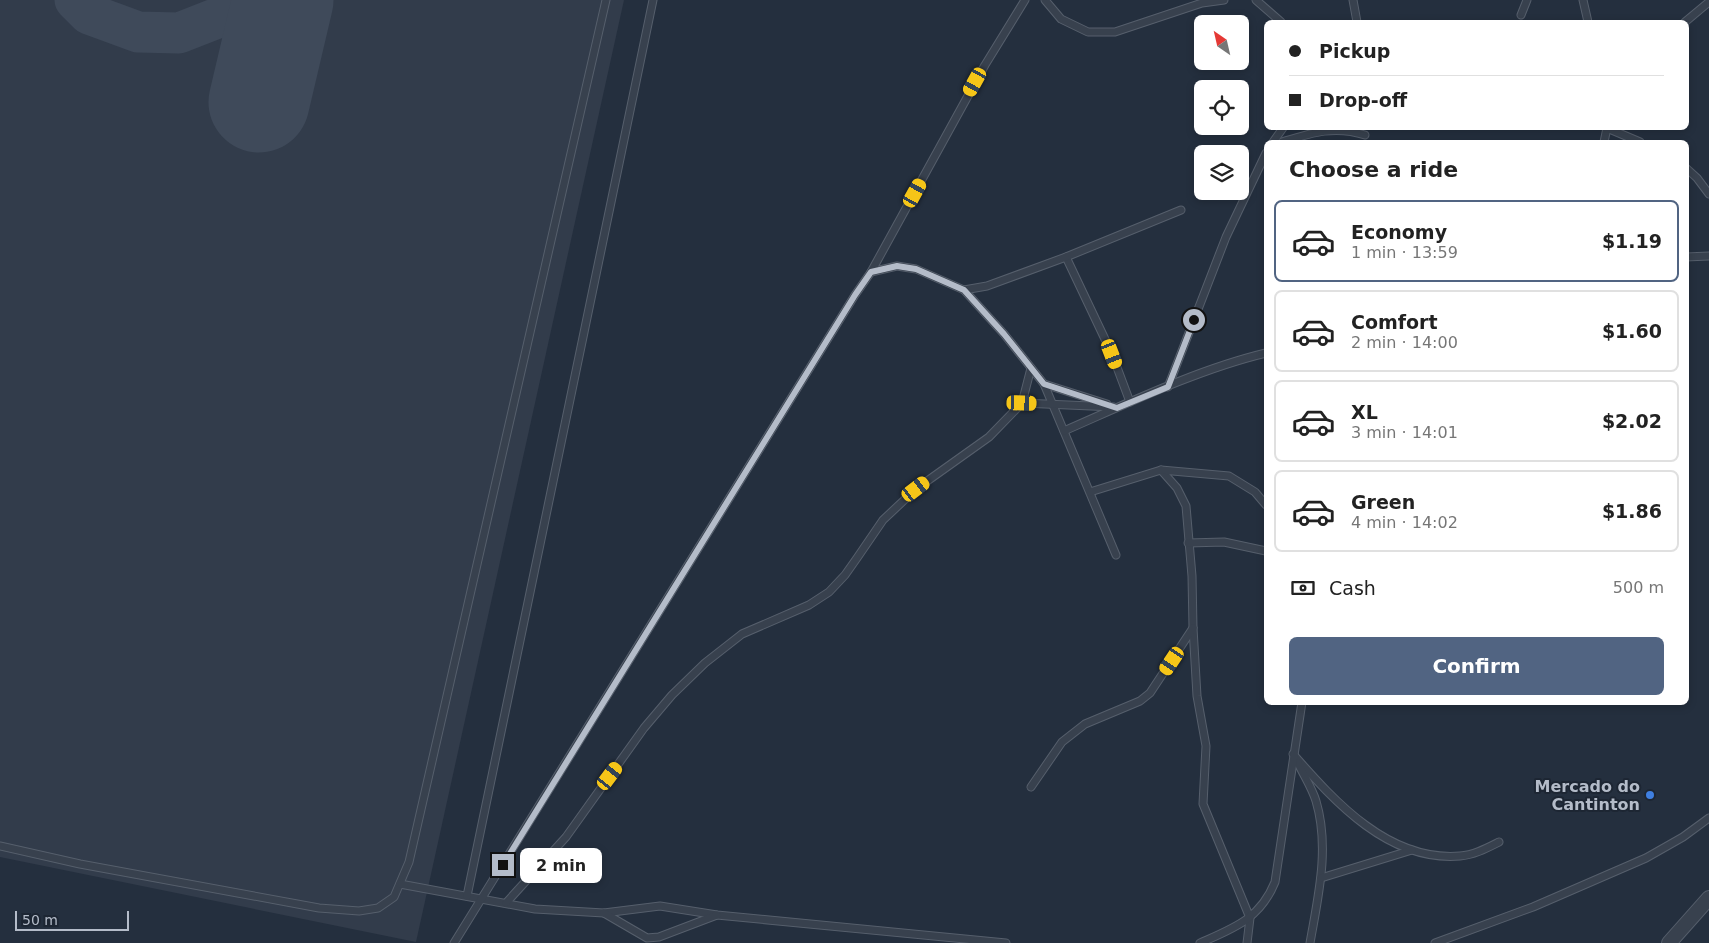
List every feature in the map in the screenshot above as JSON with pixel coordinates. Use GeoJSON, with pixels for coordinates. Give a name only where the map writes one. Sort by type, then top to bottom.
{"type":"FeatureCollection","features":[{"type":"Feature","properties":{"kind":"street"},"geometry":{"type":"LineString","coordinates":[[1669,943],[1703,913],[1709,898]]}},
{"type":"Feature","properties":{"kind":"lane"},"geometry":{"type":"LineString","coordinates":[[0,846],[80,864],[318,908],[359,910],[378,908],[394,897],[409,862],[606,0]]}},
{"type":"Feature","properties":{"kind":"lane"},"geometry":{"type":"LineString","coordinates":[[467,896],[653,0]]}},
{"type":"Feature","properties":{"kind":"lane"},"geometry":{"type":"LineString","coordinates":[[454,943],[871,272],[985,65],[1025,0]]}},
{"type":"Feature","properties":{"kind":"lane"},"geometry":{"type":"LineString","coordinates":[[1045,0],[1061,19],[1088,32],[1115,32],[1202,3],[1224,0]]}},
{"type":"Feature","properties":{"kind":"lane"},"geometry":{"type":"LineString","coordinates":[[1256,0],[1279,20]]}},
{"type":"Feature","properties":{"kind":"lane"},"geometry":{"type":"LineString","coordinates":[[1353,0],[1354,20]]}},
{"type":"Feature","properties":{"kind":"lane"},"geometry":{"type":"LineString","coordinates":[[1521,15],[1527,0]]}},
{"type":"Feature","properties":{"kind":"lane"},"geometry":{"type":"LineString","coordinates":[[1583,0],[1588,20]]}},
{"type":"Feature","properties":{"kind":"lane"},"geometry":{"type":"LineString","coordinates":[[1687,20],[1709,2]]}},
{"type":"Feature","properties":{"kind":"lane"},"geometry":{"type":"LineString","coordinates":[[1289,140],[1319,131],[1337,130],[1365,135]]}},
{"type":"Feature","properties":{"kind":"lane"},"geometry":{"type":"LineString","coordinates":[[1612,130],[1635,140]]}},
{"type":"Feature","properties":{"kind":"lane"},"geometry":{"type":"LineString","coordinates":[[1168,387],[1226,237],[1264,157]]}},
{"type":"Feature","properties":{"kind":"lane"},"geometry":{"type":"LineString","coordinates":[[1689,171],[1709,194]]}},
{"type":"Feature","properties":{"kind":"lane"},"geometry":{"type":"LineString","coordinates":[[964,290],[987,286],[1066,258],[1181,210]]}},
{"type":"Feature","properties":{"kind":"lane"},"geometry":{"type":"LineString","coordinates":[[1689,257],[1709,256]]}},
{"type":"Feature","properties":{"kind":"lane"},"geometry":{"type":"LineString","coordinates":[[1066,258],[1112,354],[1130,402]]}},
{"type":"Feature","properties":{"kind":"lane"},"geometry":{"type":"LineString","coordinates":[[871,272],[897,266],[916,269],[964,290],[1004,334],[1044,384],[1116,555]]}},
{"type":"Feature","properties":{"kind":"lane"},"geometry":{"type":"LineString","coordinates":[[1064,431],[1168,387],[1242,359],[1264,354]]}},
{"type":"Feature","properties":{"kind":"lane"},"geometry":{"type":"LineString","coordinates":[[506,903],[566,837],[644,728],[672,695],[705,663],[742,634],[808,605],[829,592],[849,570],[883,520],[916,489],[988,437],[1022,403],[1031,368]]}},
{"type":"Feature","properties":{"kind":"lane"},"geometry":{"type":"LineString","coordinates":[[1044,384],[1117,408]]}},
{"type":"Feature","properties":{"kind":"lane"},"geometry":{"type":"LineString","coordinates":[[1022,403],[1117,408]]}},
{"type":"Feature","properties":{"kind":"lane"},"geometry":{"type":"LineString","coordinates":[[1090,492],[1161,470],[1229,476],[1255,492],[1264,503]]}},
{"type":"Feature","properties":{"kind":"lane"},"geometry":{"type":"LineString","coordinates":[[1161,470],[1177,488],[1186,506],[1192,576],[1197,696],[1206,746],[1203,804],[1250,918],[1247,943]]}},
{"type":"Feature","properties":{"kind":"lane"},"geometry":{"type":"LineString","coordinates":[[1188,543],[1224,542],[1264,551]]}},
{"type":"Feature","properties":{"kind":"lane"},"geometry":{"type":"LineString","coordinates":[[1031,787],[1062,742],[1085,724],[1140,701],[1150,693],[1193,628]]}},
{"type":"Feature","properties":{"kind":"lane"},"geometry":{"type":"LineString","coordinates":[[1205,942],[1227,932],[1250,918],[1268,897],[1275,882],[1301,705]]}},
{"type":"Feature","properties":{"kind":"lane"},"geometry":{"type":"LineString","coordinates":[[1293,754],[1319,784],[1345,809],[1375,833],[1412,850],[1439,855],[1460,856],[1480,851],[1499,842]]}},
{"type":"Feature","properties":{"kind":"lane"},"geometry":{"type":"LineString","coordinates":[[1293,754],[1316,802],[1322,838],[1321,878],[1310,943]]}},
{"type":"Feature","properties":{"kind":"lane"},"geometry":{"type":"LineString","coordinates":[[1435,943],[1533,907],[1646,858],[1683,837],[1709,818]]}},
{"type":"Feature","properties":{"kind":"lane"},"geometry":{"type":"LineString","coordinates":[[1321,878],[1412,850]]}},
{"type":"Feature","properties":{"kind":"lane"},"geometry":{"type":"LineString","coordinates":[[400,884],[535,908],[604,913],[660,906],[717,915],[1006,943]]}},
{"type":"Feature","properties":{"kind":"lane"},"geometry":{"type":"LineString","coordinates":[[604,913],[647,938],[659,937],[717,915]]}},
{"type":"Feature","properties":{"kind":"shaded area"},"geometry":{"type":"Polygon","coordinates":[[[0,0],[624,0],[416,942],[0,857],[0,0]]]}},
{"type":"Feature","properties":{"kind":"taxiway"},"geometry":{"type":"LineString","coordinates":[[75,0],[89,14],[138,32],[179,33],[220,17],[246,0]]}},
{"type":"Feature","properties":{"kind":"runway"},"geometry":{"type":"LineString","coordinates":[[259,102],[283,0]]}},
{"type":"Feature","properties":{"kind":"place","name":"Mercado do Cantinton"},"geometry":{"type":"Point","coordinates":[1650,795]}},
{"type":"Feature","properties":{"kind":"route"},"geometry":{"type":"LineString","coordinates":[[503,865],[871,272],[897,266],[916,269],[964,290],[1004,334],[1044,384],[1117,408],[1168,387],[1194,320]]}}]}
